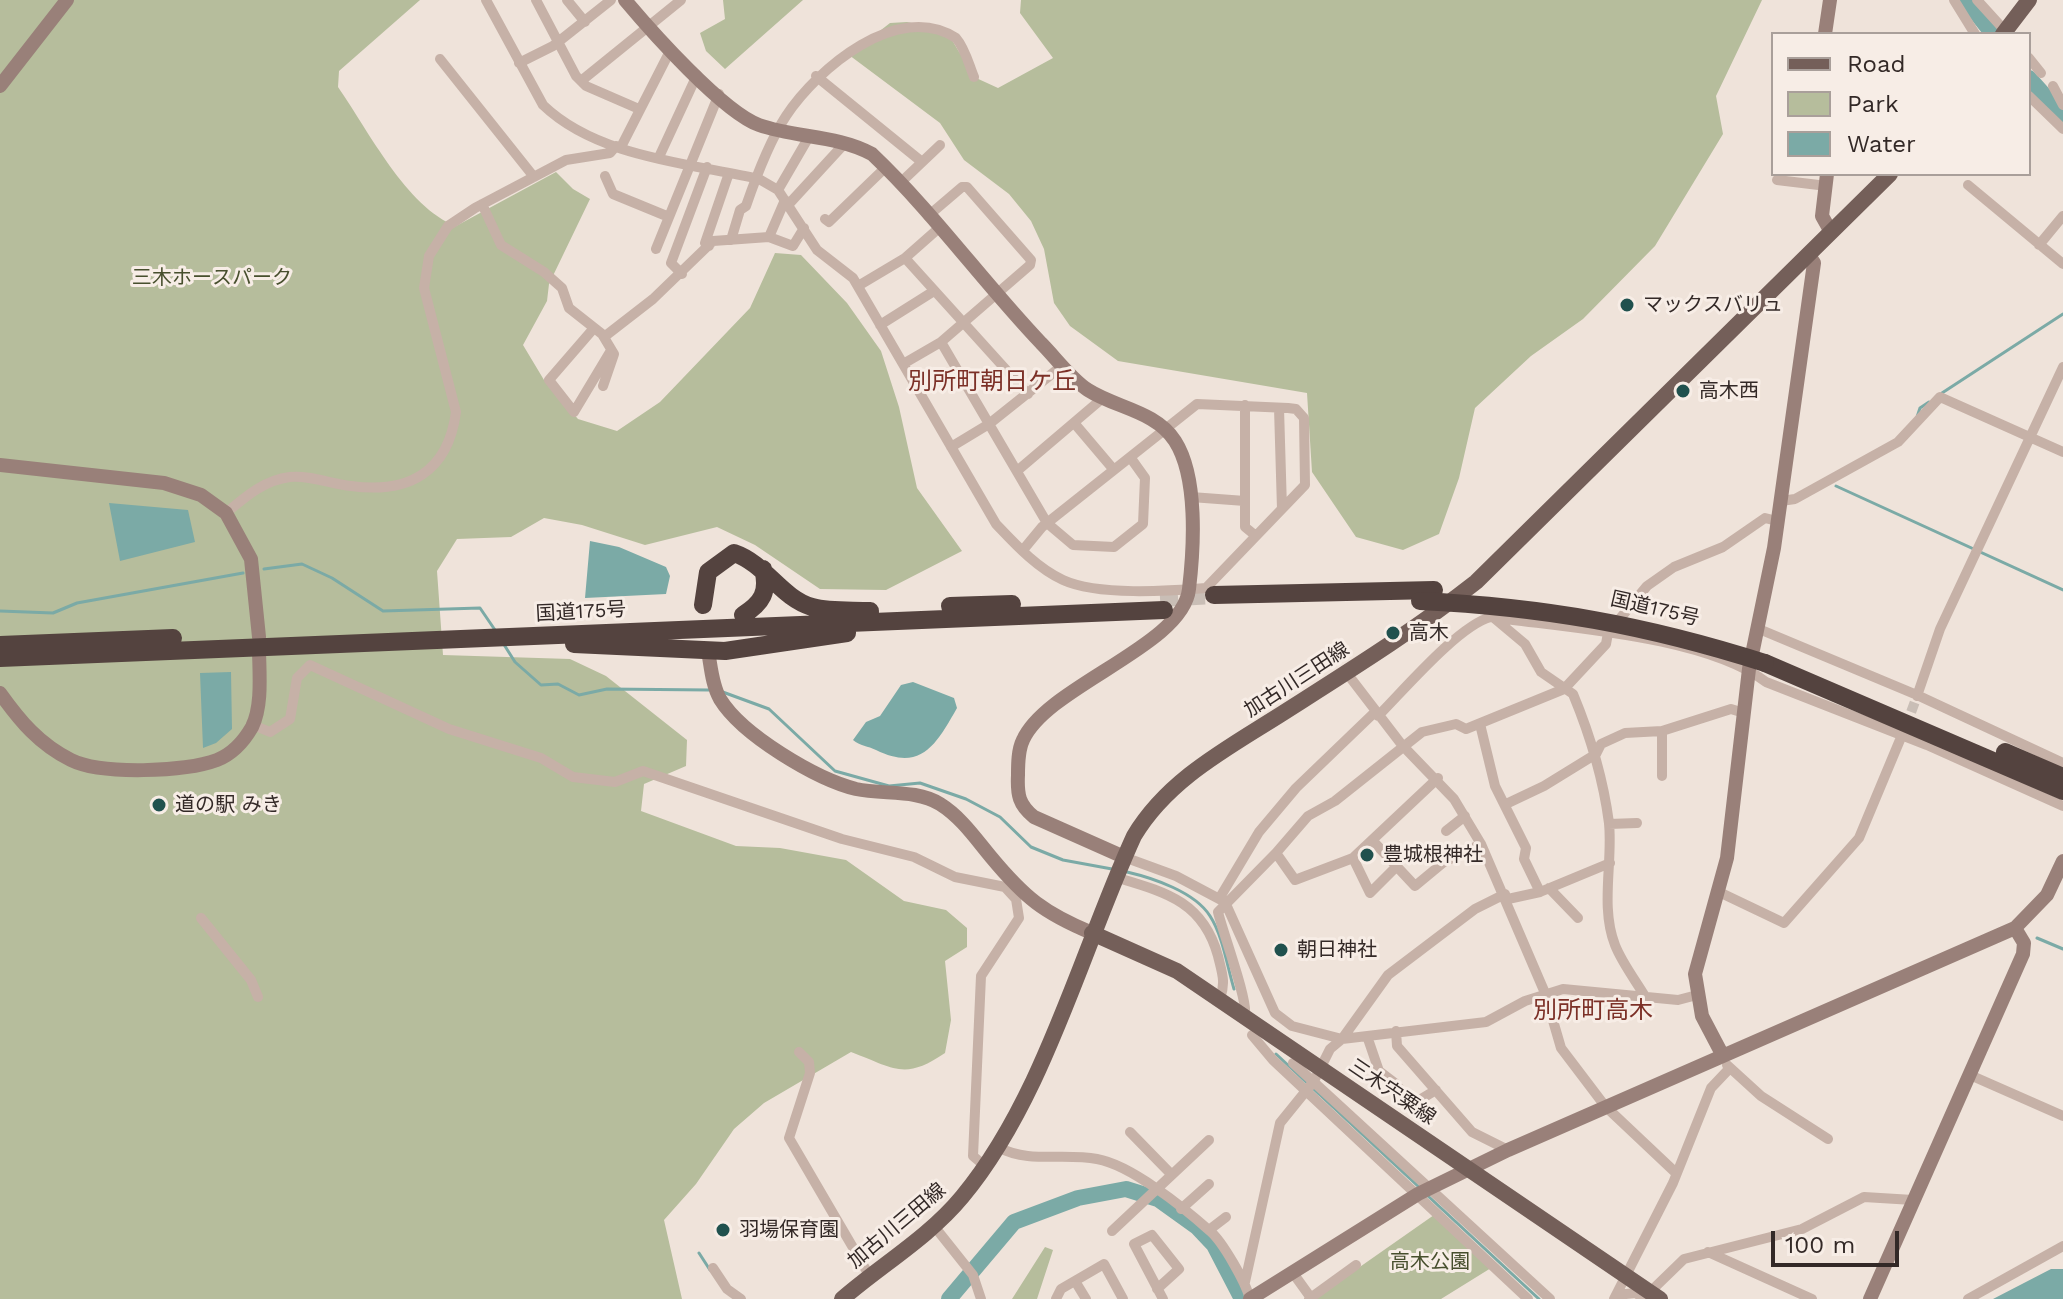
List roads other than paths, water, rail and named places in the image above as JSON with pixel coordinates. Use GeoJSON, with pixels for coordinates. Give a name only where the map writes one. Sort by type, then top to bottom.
{"type":"FeatureCollection","features":[{"type":"Feature","properties":{"kind":"highway"},"geometry":{"type":"LineString","coordinates":[[703,605],[708,572],[721,559],[734,553],[753,560],[775,583],[812,607],[873,611]]}},
{"type":"Feature","properties":{"kind":"highway"},"geometry":{"type":"LineString","coordinates":[[743,615],[760,604],[764,595],[763,569]]}},
{"type":"Feature","properties":{"kind":"highway","name":"国道175号"},"geometry":{"type":"LineString","coordinates":[[1211,601],[1427,596],[1605,607],[1685,625],[1760,661],[2063,791]]}},
{"type":"Feature","properties":{"kind":"highway","name":"国道175号"},"geometry":{"type":"LineString","coordinates":[[0,645],[259,642],[489,638],[920,619],[1162,604],[743,615],[259,642],[0,658]]}},
{"type":"Feature","properties":{"kind":"highway"},"geometry":{"type":"LineString","coordinates":[[489,638],[707,644],[899,627],[920,619]]}},
{"type":"Feature","properties":{"kind":"highway","name":"国道175号"},"geometry":{"type":"LineString","coordinates":[[1760,661],[2063,777]]}},
{"type":"Feature","properties":{"kind":"main road"},"geometry":{"type":"LineString","coordinates":[[2007,32],[2029,0]]}},
{"type":"Feature","properties":{"kind":"main road","name":"加古川三田線"},"geometry":{"type":"LineString","coordinates":[[842,1299],[934,1226],[1000,1148],[1026,1098],[1119,869],[1142,822],[1159,799],[1183,779],[1425,622],[1523,539],[1888,176]]}},
{"type":"Feature","properties":{"kind":"main road","name":"三木宍粟線"},"geometry":{"type":"LineString","coordinates":[[1092,933],[1177,971],[1245,1015],[1317,1074],[1468,1169],[1627,1277],[1651,1297]]}},
{"type":"Feature","properties":{"kind":"street"},"geometry":{"type":"LineString","coordinates":[[0,86],[67,0]]}},
{"type":"Feature","properties":{"kind":"street"},"geometry":{"type":"LineString","coordinates":[[486,0],[543,105],[556,118],[618,146],[756,178],[784,198],[817,250],[853,278],[996,524],[1023,550],[1049,573],[1067,582],[1092,587],[1206,588],[1305,485],[1304,418],[1296,409],[1201,403],[1047,523],[1023,550]]}},
{"type":"Feature","properties":{"kind":"street"},"geometry":{"type":"LineString","coordinates":[[536,0],[581,81],[639,109]]}},
{"type":"Feature","properties":{"kind":"street"},"geometry":{"type":"LineString","coordinates":[[567,0],[585,22]]}},
{"type":"Feature","properties":{"kind":"street"},"geometry":{"type":"LineString","coordinates":[[519,63],[558,42],[611,0]]}},
{"type":"Feature","properties":{"kind":"street"},"geometry":{"type":"LineString","coordinates":[[625,0],[670,51],[758,125],[845,143],[872,154],[996,294],[1086,389],[1147,416],[1174,439],[1190,474],[1189,589],[1185,608],[1156,633],[1044,714],[1021,742],[1017,794],[1023,808],[1034,817],[1119,869],[1166,893],[1199,916],[1213,935],[1225,984],[1220,999]]}},
{"type":"Feature","properties":{"kind":"street"},"geometry":{"type":"LineString","coordinates":[[581,81],[681,0]]}},
{"type":"Feature","properties":{"kind":"street"},"geometry":{"type":"LineString","coordinates":[[1825,32],[1830,0]]}},
{"type":"Feature","properties":{"kind":"street"},"geometry":{"type":"LineString","coordinates":[[1954,0],[1974,32]]}},
{"type":"Feature","properties":{"kind":"street"},"geometry":{"type":"LineString","coordinates":[[1977,0],[2005,32]]}},
{"type":"Feature","properties":{"kind":"street"},"geometry":{"type":"LineString","coordinates":[[905,17],[945,28],[959,41],[974,77]]}},
{"type":"Feature","properties":{"kind":"street"},"geometry":{"type":"LineString","coordinates":[[731,240],[784,120],[827,61],[887,21]]}},
{"type":"Feature","properties":{"kind":"street"},"geometry":{"type":"LineString","coordinates":[[226,513],[251,492],[291,477],[379,489],[419,478],[434,466],[453,433],[456,412],[428,309],[425,270],[438,238],[448,226],[482,204],[566,160],[610,153],[618,146],[670,51]]}},
{"type":"Feature","properties":{"kind":"street"},"geometry":{"type":"LineString","coordinates":[[440,59],[534,177]]}},
{"type":"Feature","properties":{"kind":"street"},"geometry":{"type":"LineString","coordinates":[[2031,60],[2041,73]]}},
{"type":"Feature","properties":{"kind":"street"},"geometry":{"type":"LineString","coordinates":[[659,157],[697,75]]}},
{"type":"Feature","properties":{"kind":"street"},"geometry":{"type":"LineString","coordinates":[[816,76],[922,162]]}},
{"type":"Feature","properties":{"kind":"street"},"geometry":{"type":"LineString","coordinates":[[2053,86],[2063,105]]}},
{"type":"Feature","properties":{"kind":"street"},"geometry":{"type":"LineString","coordinates":[[656,249],[719,94]]}},
{"type":"Feature","properties":{"kind":"street"},"geometry":{"type":"LineString","coordinates":[[2031,98],[2063,129]]}},
{"type":"Feature","properties":{"kind":"street"},"geometry":{"type":"LineString","coordinates":[[769,237],[810,135]]}},
{"type":"Feature","properties":{"kind":"street"},"geometry":{"type":"LineString","coordinates":[[784,198],[845,143]]}},
{"type":"Feature","properties":{"kind":"street"},"geometry":{"type":"LineString","coordinates":[[900,183],[940,145]]}},
{"type":"Feature","properties":{"kind":"street"},"geometry":{"type":"LineString","coordinates":[[682,274],[671,263],[707,167]]}},
{"type":"Feature","properties":{"kind":"street"},"geometry":{"type":"LineString","coordinates":[[825,219],[829,222],[886,167]]}},
{"type":"Feature","properties":{"kind":"street"},"geometry":{"type":"LineString","coordinates":[[709,246],[705,243],[729,173]]}},
{"type":"Feature","properties":{"kind":"street"},"geometry":{"type":"LineString","coordinates":[[605,176],[613,194],[669,217]]}},
{"type":"Feature","properties":{"kind":"street"},"geometry":{"type":"LineString","coordinates":[[1777,180],[1827,180],[1822,216],[1831,232]]}},
{"type":"Feature","properties":{"kind":"street"},"geometry":{"type":"LineString","coordinates":[[1968,185],[2063,264]]}},
{"type":"Feature","properties":{"kind":"street"},"geometry":{"type":"LineString","coordinates":[[903,364],[941,342],[1030,265],[1031,260],[967,187],[962,187],[928,216]]}},
{"type":"Feature","properties":{"kind":"street"},"geometry":{"type":"LineString","coordinates":[[482,204],[501,245],[544,272],[562,288],[569,308],[604,337],[614,354],[603,386]]}},
{"type":"Feature","properties":{"kind":"street"},"geometry":{"type":"LineString","coordinates":[[2039,245],[2063,216]]}},
{"type":"Feature","properties":{"kind":"street"},"geometry":{"type":"LineString","coordinates":[[604,337],[682,274],[713,241],[769,237],[793,246],[804,228]]}},
{"type":"Feature","properties":{"kind":"street"},"geometry":{"type":"LineString","coordinates":[[858,286],[905,258],[939,228]]}},
{"type":"Feature","properties":{"kind":"street"},"geometry":{"type":"LineString","coordinates":[[1808,254],[1814,263],[1781,501],[1759,629],[1760,661],[1766,682],[1902,735],[2063,806]]}},
{"type":"Feature","properties":{"kind":"street"},"geometry":{"type":"LineString","coordinates":[[905,258],[1028,394]]}},
{"type":"Feature","properties":{"kind":"street"},"geometry":{"type":"LineString","coordinates":[[880,325],[934,291]]}},
{"type":"Feature","properties":{"kind":"street"},"geometry":{"type":"LineString","coordinates":[[594,328],[549,380],[574,412],[611,351]]}},
{"type":"Feature","properties":{"kind":"street"},"geometry":{"type":"LineString","coordinates":[[941,342],[1047,523],[1073,545],[1103,548],[1123,543],[1143,524],[1146,515],[1145,478],[1130,457]]}},
{"type":"Feature","properties":{"kind":"street"},"geometry":{"type":"LineString","coordinates":[[951,447],[989,424],[1063,365]]}},
{"type":"Feature","properties":{"kind":"street"},"geometry":{"type":"LineString","coordinates":[[1917,696],[1940,629],[2063,367]]}},
{"type":"Feature","properties":{"kind":"street"},"geometry":{"type":"LineString","coordinates":[[1017,471],[1104,397]]}},
{"type":"Feature","properties":{"kind":"street"},"geometry":{"type":"LineString","coordinates":[[1781,501],[1795,499],[1898,442],[1940,397],[2063,452]]}},
{"type":"Feature","properties":{"kind":"street"},"geometry":{"type":"LineString","coordinates":[[1245,405],[1245,527],[1256,536]]}},
{"type":"Feature","properties":{"kind":"street"},"geometry":{"type":"LineString","coordinates":[[1279,408],[1282,509]]}},
{"type":"Feature","properties":{"kind":"street"},"geometry":{"type":"LineString","coordinates":[[1075,424],[1114,470]]}},
{"type":"Feature","properties":{"kind":"street"},"geometry":{"type":"LineString","coordinates":[[0,465],[164,483],[201,495],[226,513],[251,559],[259,642],[253,725],[235,750],[215,760],[164,769],[92,766],[72,760],[28,732],[0,693]]}},
{"type":"Feature","properties":{"kind":"street"},"geometry":{"type":"LineString","coordinates":[[1191,497],[1245,501]]}},
{"type":"Feature","properties":{"kind":"street"},"geometry":{"type":"LineString","coordinates":[[1222,900],[1276,853],[1308,816],[1335,801],[1402,745],[1422,732],[1456,724],[1466,729],[1564,689],[1606,644],[1608,633],[1647,586],[1674,567],[1710,554],[1765,518],[1777,521]]}},
{"type":"Feature","properties":{"kind":"street"},"geometry":{"type":"LineString","coordinates":[[1475,600],[1525,644],[1541,672],[1573,694],[1596,754],[1609,824],[1608,914],[1615,945],[1646,998]]}},
{"type":"Feature","properties":{"kind":"street"},"geometry":{"type":"LineString","coordinates":[[1245,1015],[1247,1005],[1229,956],[1218,912],[1259,832],[1296,788],[1480,619],[1491,617],[1608,633],[1760,661]]}},
{"type":"Feature","properties":{"kind":"street"},"geometry":{"type":"LineString","coordinates":[[1759,629],[1917,696],[2063,763]]}},
{"type":"Feature","properties":{"kind":"street"},"geometry":{"type":"LineString","coordinates":[[707,644],[720,698],[738,720],[831,781],[858,789],[920,796],[939,803],[959,820],[1004,872],[1051,916],[1092,933]]}},
{"type":"Feature","properties":{"kind":"street"},"geometry":{"type":"LineString","coordinates":[[1760,661],[1744,713],[1733,818],[1719,892],[1699,951],[1695,974],[1697,995],[1702,1016],[1726,1063],[1761,1096],[1828,1139]]}},
{"type":"Feature","properties":{"kind":"street"},"geometry":{"type":"LineString","coordinates":[[253,725],[270,732],[290,719],[297,678],[310,665],[449,729],[541,758],[573,777],[615,782],[643,771],[842,839],[914,857],[955,877],[1008,890],[1020,911],[1019,918],[981,976],[973,1156],[986,1167]]}},
{"type":"Feature","properties":{"kind":"street"},"geometry":{"type":"LineString","coordinates":[[1346,672],[1376,714],[1402,745],[1438,778],[1465,816],[1506,897],[1545,993],[1561,1048],[1606,1108],[1676,1173]]}},
{"type":"Feature","properties":{"kind":"street"},"geometry":{"type":"LineString","coordinates":[[1506,804],[1544,786],[1596,754],[1601,744],[1625,733],[1662,731],[1731,709],[1744,713]]}},
{"type":"Feature","properties":{"kind":"street"},"geometry":{"type":"LineString","coordinates":[[1480,724],[1495,786],[1526,848],[1524,859],[1544,890],[1578,918]]}},
{"type":"Feature","properties":{"kind":"street"},"geometry":{"type":"LineString","coordinates":[[1662,731],[1662,776]]}},
{"type":"Feature","properties":{"kind":"street"},"geometry":{"type":"LineString","coordinates":[[1719,892],[1784,923],[1859,838],[1902,735]]}},
{"type":"Feature","properties":{"kind":"street"},"geometry":{"type":"LineString","coordinates":[[1276,853],[1295,880],[1353,858],[1438,778]]}},
{"type":"Feature","properties":{"kind":"street"},"geometry":{"type":"LineString","coordinates":[[1446,831],[1465,816]]}},
{"type":"Feature","properties":{"kind":"street"},"geometry":{"type":"LineString","coordinates":[[1609,824],[1637,823]]}},
{"type":"Feature","properties":{"kind":"street"},"geometry":{"type":"LineString","coordinates":[[1372,840],[1415,886],[1444,862],[1481,844]]}},
{"type":"Feature","properties":{"kind":"street"},"geometry":{"type":"LineString","coordinates":[[1353,858],[1370,893],[1395,868]]}},
{"type":"Feature","properties":{"kind":"street"},"geometry":{"type":"LineString","coordinates":[[1247,1294],[1293,1273],[1424,1190],[1468,1169],[1606,1108],[1726,1063],[2015,928],[2047,895],[2063,861]]}},
{"type":"Feature","properties":{"kind":"street"},"geometry":{"type":"LineString","coordinates":[[1247,1294],[1280,1123],[1307,1091],[1330,1049],[1342,1039],[1388,975],[1475,909],[1506,897],[1544,890],[1610,863]]}},
{"type":"Feature","properties":{"kind":"street"},"geometry":{"type":"LineString","coordinates":[[1119,869],[1176,876],[1222,900],[1275,1013],[1292,1026],[1342,1039],[1486,1022],[1545,993],[1563,989],[1678,1000],[1697,995]]}},
{"type":"Feature","properties":{"kind":"street"},"geometry":{"type":"LineString","coordinates":[[993,884],[1004,872]]}},
{"type":"Feature","properties":{"kind":"street"},"geometry":{"type":"LineString","coordinates":[[201,918],[251,980],[258,997]]}},
{"type":"Feature","properties":{"kind":"street"},"geometry":{"type":"LineString","coordinates":[[1870,1299],[2023,954],[2024,943],[2015,928]]}},
{"type":"Feature","properties":{"kind":"street"},"geometry":{"type":"LineString","coordinates":[[1396,1031],[1397,1046],[1472,1132],[1508,1150]]}},
{"type":"Feature","properties":{"kind":"street"},"geometry":{"type":"LineString","coordinates":[[1252,1035],[1307,1091],[1550,1299]]}},
{"type":"Feature","properties":{"kind":"street"},"geometry":{"type":"LineString","coordinates":[[1367,1036],[1379,1071],[1396,1084],[1411,1105],[1436,1090]]}},
{"type":"Feature","properties":{"kind":"street"},"geometry":{"type":"LineString","coordinates":[[799,1052],[809,1062],[810,1073],[789,1138],[869,1275]]}},
{"type":"Feature","properties":{"kind":"street"},"geometry":{"type":"LineString","coordinates":[[1293,1063],[1317,1074],[1528,1299]]}},
{"type":"Feature","properties":{"kind":"street"},"geometry":{"type":"LineString","coordinates":[[1615,1297],[1676,1173],[1711,1088],[1726,1063]]}},
{"type":"Feature","properties":{"kind":"street"},"geometry":{"type":"LineString","coordinates":[[1970,1075],[2063,1116]]}},
{"type":"Feature","properties":{"kind":"street"},"geometry":{"type":"LineString","coordinates":[[1130,1132],[1171,1174]]}},
{"type":"Feature","properties":{"kind":"street"},"geometry":{"type":"LineString","coordinates":[[1112,1231],[1146,1203],[1154,1189],[1209,1140]]}},
{"type":"Feature","properties":{"kind":"street"},"geometry":{"type":"LineString","coordinates":[[1000,1148],[1012,1154],[1093,1158],[1119,1163],[1209,1230],[1247,1294]]}},
{"type":"Feature","properties":{"kind":"street"},"geometry":{"type":"LineString","coordinates":[[1181,1209],[1209,1184]]}},
{"type":"Feature","properties":{"kind":"street"},"geometry":{"type":"LineString","coordinates":[[1615,1297],[1636,1293],[1651,1297],[1684,1259],[1802,1229],[1864,1197],[1913,1200]]}},
{"type":"Feature","properties":{"kind":"street"},"geometry":{"type":"LineString","coordinates":[[1209,1230],[1226,1217]]}},
{"type":"Feature","properties":{"kind":"street"},"geometry":{"type":"LineString","coordinates":[[934,1226],[969,1272],[981,1299]]}},
{"type":"Feature","properties":{"kind":"street"},"geometry":{"type":"LineString","coordinates":[[1152,1235],[1179,1269],[1160,1294],[1134,1244],[1152,1235]]}},
{"type":"Feature","properties":{"kind":"street"},"geometry":{"type":"LineString","coordinates":[[1968,1299],[2063,1246]]}},
{"type":"Feature","properties":{"kind":"street"},"geometry":{"type":"LineString","coordinates":[[1708,1252],[1812,1299]]}},
{"type":"Feature","properties":{"kind":"street"},"geometry":{"type":"LineString","coordinates":[[1056,1299],[1061,1289],[1104,1264],[1123,1299]]}},
{"type":"Feature","properties":{"kind":"street"},"geometry":{"type":"LineString","coordinates":[[1293,1273],[1310,1298],[1356,1265]]}},
{"type":"Feature","properties":{"kind":"street"},"geometry":{"type":"LineString","coordinates":[[713,1268],[727,1289],[741,1299]]}},
{"type":"Feature","properties":{"kind":"street"},"geometry":{"type":"LineString","coordinates":[[1075,1281],[1086,1299]]}},
{"type":"Feature","properties":{"kind":"water"},"geometry":{"type":"Polygon","coordinates":[[[109,503],[188,510],[195,542],[120,561],[109,503]]]}},
{"type":"Feature","properties":{"kind":"water"},"geometry":{"type":"Polygon","coordinates":[[[590,541],[619,547],[666,567],[670,576],[666,594],[585,598],[590,541]]]}},
{"type":"Feature","properties":{"kind":"water"},"geometry":{"type":"Polygon","coordinates":[[[231,672],[232,729],[216,743],[203,748],[200,673],[231,672]]]}},
{"type":"Feature","properties":{"kind":"water"},"geometry":{"type":"Polygon","coordinates":[[[913,682],[954,698],[957,708],[942,733],[926,751],[905,758],[853,740],[866,722],[880,716],[901,685],[913,682]]]}},
{"type":"Feature","properties":{"kind":"water"},"geometry":{"type":"Polygon","coordinates":[[[2051,1269],[2063,1269],[2063,1299],[1993,1299],[2051,1269]]]}},
{"type":"Feature","properties":{"kind":"waterway"},"geometry":{"type":"LineString","coordinates":[[1966,0],[1991,32]]}},
{"type":"Feature","properties":{"kind":"waterway"},"geometry":{"type":"LineString","coordinates":[[2031,80],[2063,116]]}},
{"type":"Feature","properties":{"kind":"waterway"},"geometry":{"type":"LineString","coordinates":[[1942,393],[2063,314]]}},
{"type":"Feature","properties":{"kind":"waterway"},"geometry":{"type":"LineString","coordinates":[[1917,417],[1920,408],[1929,402]]}},
{"type":"Feature","properties":{"kind":"waterway"},"geometry":{"type":"LineString","coordinates":[[1836,486],[2063,590]]}},
{"type":"Feature","properties":{"kind":"waterway"},"geometry":{"type":"LineString","coordinates":[[264,569],[302,564],[332,578],[383,611],[480,608],[495,630]]}},
{"type":"Feature","properties":{"kind":"waterway"},"geometry":{"type":"LineString","coordinates":[[0,611],[53,613],[77,603],[243,573]]}},
{"type":"Feature","properties":{"kind":"waterway"},"geometry":{"type":"LineString","coordinates":[[503,643],[515,662],[541,685],[558,684],[579,695],[607,689],[709,690]]}},
{"type":"Feature","properties":{"kind":"waterway"},"geometry":{"type":"LineString","coordinates":[[720,691],[769,709],[835,771],[889,786],[920,783],[966,799],[1000,817],[1031,847],[1063,860],[1112,869]]}},
{"type":"Feature","properties":{"kind":"waterway"},"geometry":{"type":"LineString","coordinates":[[1127,872],[1173,887],[1203,907],[1218,933],[1234,989]]}},
{"type":"Feature","properties":{"kind":"waterway"},"geometry":{"type":"LineString","coordinates":[[2037,938],[2063,949]]}},
{"type":"Feature","properties":{"kind":"waterway"},"geometry":{"type":"LineString","coordinates":[[1276,1054],[1420,1188]]}},
{"type":"Feature","properties":{"kind":"waterway"},"geometry":{"type":"LineString","coordinates":[[949,1299],[1014,1222],[1078,1198],[1126,1189],[1158,1199],[1197,1227],[1214,1245],[1242,1299]]}},
{"type":"Feature","properties":{"kind":"waterway"},"geometry":{"type":"LineString","coordinates":[[1428,1196],[1539,1299]]}},
{"type":"Feature","properties":{"kind":"waterway"},"geometry":{"type":"LineString","coordinates":[[699,1253],[710,1270]]}},
{"type":"Feature","properties":{"kind":"tunnel"},"geometry":{"type":"LineString","coordinates":[[1160,598],[1214,595]]}},
{"type":"Feature","properties":{"kind":"tunnel"},"geometry":{"type":"LineString","coordinates":[[1906,726],[1917,696]]}},
{"type":"Feature","properties":{"kind":"place","name":"マックスバリュ"},"geometry":{"type":"Point","coordinates":[1627,305]}},
{"type":"Feature","properties":{"kind":"place","name":"高木西"},"geometry":{"type":"Point","coordinates":[1683,391]}},
{"type":"Feature","properties":{"kind":"place","name":"高木"},"geometry":{"type":"Point","coordinates":[1393,633]}},
{"type":"Feature","properties":{"kind":"place","name":"道の駅 みき"},"geometry":{"type":"Point","coordinates":[159,805]}},
{"type":"Feature","properties":{"kind":"place","name":"豊城根神社"},"geometry":{"type":"Point","coordinates":[1367,855]}},
{"type":"Feature","properties":{"kind":"place","name":"朝日神社"},"geometry":{"type":"Point","coordinates":[1281,950]}},
{"type":"Feature","properties":{"kind":"place","name":"羽場保育園"},"geometry":{"type":"Point","coordinates":[723,1230]}},
{"type":"Feature","properties":{"kind":"district","name":"別所町朝日ケ丘"},"geometry":{"type":"Point","coordinates":[992,382]}},
{"type":"Feature","properties":{"kind":"district","name":"別所町高木"},"geometry":{"type":"Point","coordinates":[1593,1011]}},
{"type":"Feature","properties":{"kind":"park label","name":"三木ホースパーク"},"geometry":{"type":"Point","coordinates":[212,278]}},
{"type":"Feature","properties":{"kind":"park label","name":"高木公園"},"geometry":{"type":"Point","coordinates":[1430,1262]}}]}
